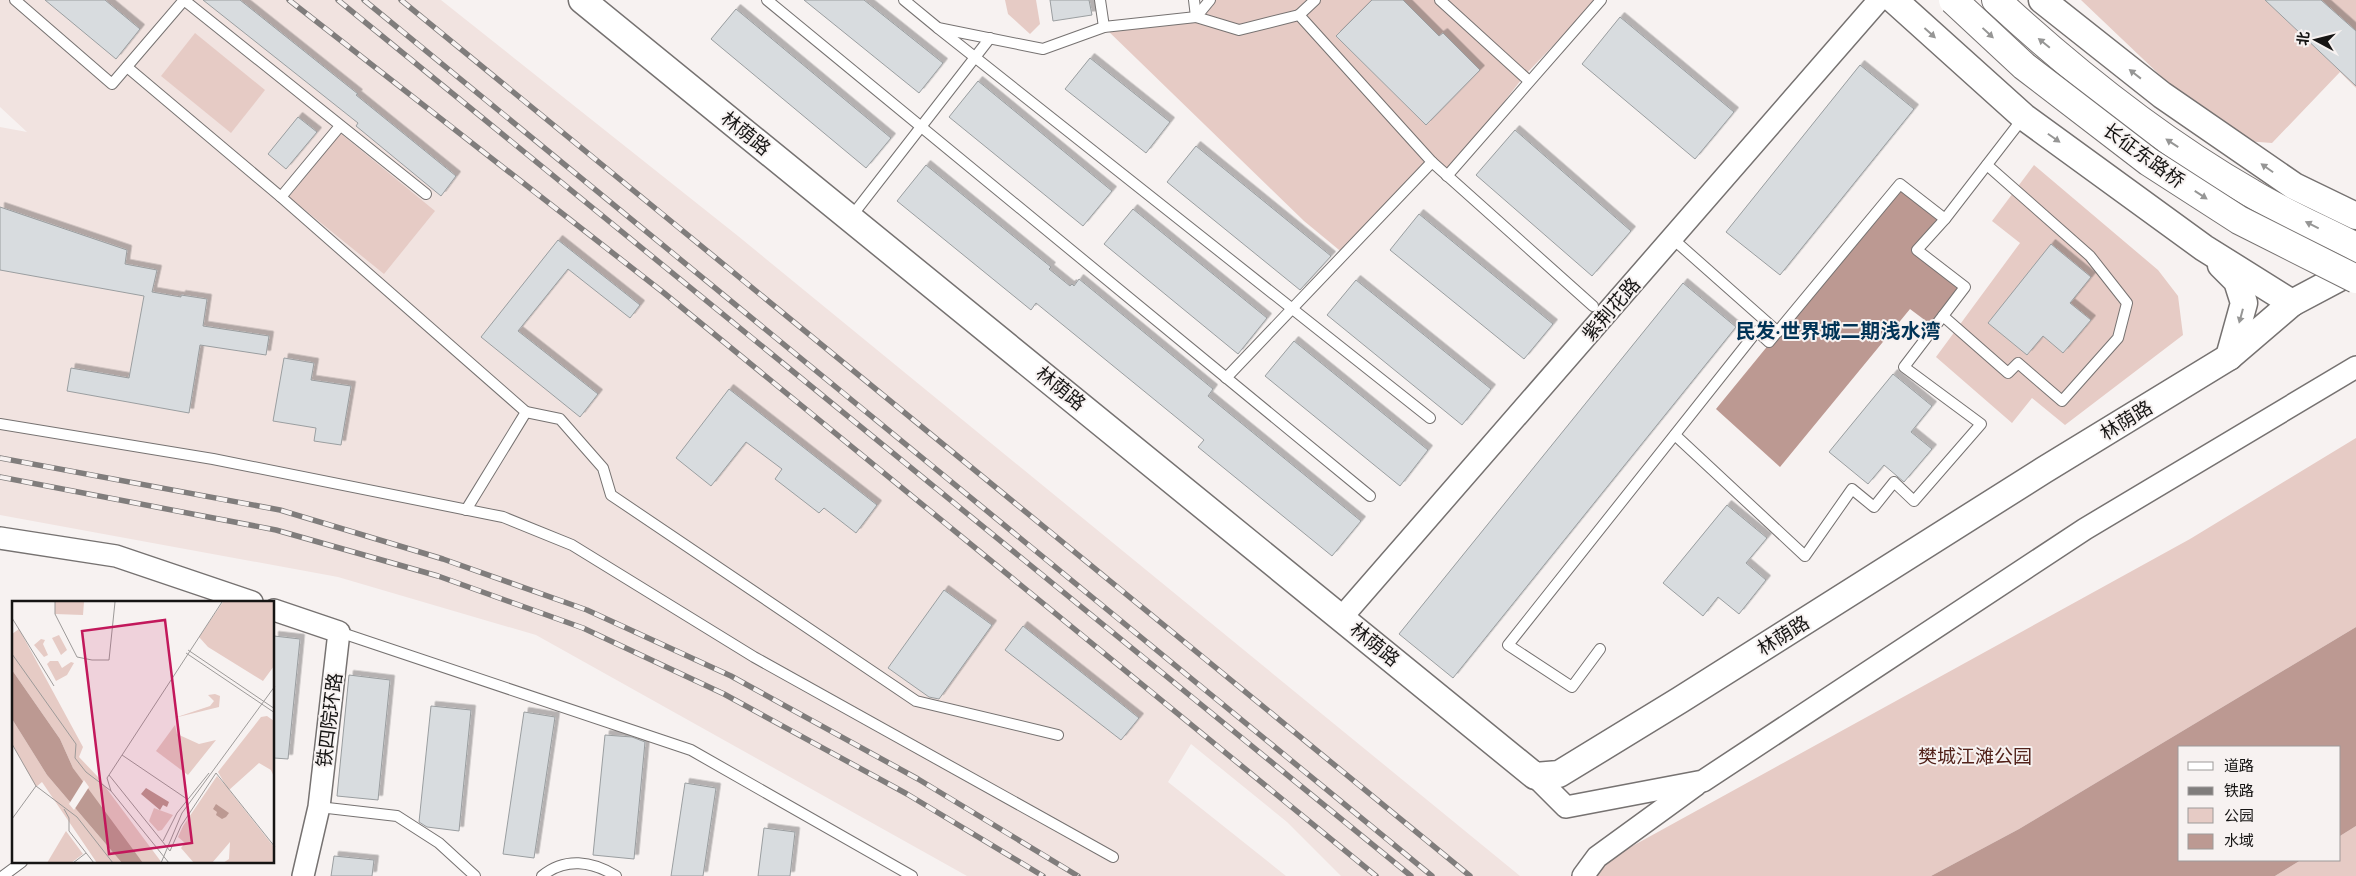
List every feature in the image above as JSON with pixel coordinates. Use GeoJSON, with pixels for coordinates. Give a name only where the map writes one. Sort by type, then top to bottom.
{"type":"FeatureCollection","features":[{"type":"Feature","properties":{"kind":"main road","name":"长征东路桥"},"geometry":{"type":"LineString","coordinates":[[1952,0],[2024,66],[2149,162],[2239,220],[2356,280]]}},
{"type":"Feature","properties":{"kind":"main road","name":"长征东路桥"},"geometry":{"type":"LineString","coordinates":[[1996,0],[2039,40],[2162,136],[2251,194],[2356,247]]}},
{"type":"Feature","properties":{"kind":"street","name":"林荫路"},"geometry":{"type":"LineString","coordinates":[[582,0],[1535,776],[1559,774],[1680,700],[2044,470],[2229,357],[2292,303],[2356,269]]}},
{"type":"Feature","properties":{"kind":"street","name":"紫荆花路"},"geometry":{"type":"LineString","coordinates":[[1342,617],[1673,239],[1879,0]]}},
{"type":"Feature","properties":{"kind":"street"},"geometry":{"type":"LineString","coordinates":[[1894,0],[2024,117],[2204,248],[2292,303]]}},
{"type":"Feature","properties":{"kind":"street"},"geometry":{"type":"LineString","coordinates":[[2042,0],[2162,95],[2294,186],[2356,216]]}},
{"type":"Feature","properties":{"kind":"street"},"geometry":{"type":"LineString","coordinates":[[2204,248],[2237,281],[2244,303],[2229,357]]}},
{"type":"Feature","properties":{"kind":"street"},"geometry":{"type":"LineString","coordinates":[[1583,876],[1597,857],[1703,780],[2085,529],[2356,367]]}},
{"type":"Feature","properties":{"kind":"street"},"geometry":{"type":"LineString","coordinates":[[0,538],[116,556],[249,601]]}},
{"type":"Feature","properties":{"kind":"street"},"geometry":{"type":"LineString","coordinates":[[275,610],[339,632]]}},
{"type":"Feature","properties":{"kind":"street","name":"铁四院环路"},"geometry":{"type":"LineString","coordinates":[[303,876],[319,807],[339,632]]}},
{"type":"Feature","properties":{"kind":"street"},"geometry":{"type":"LineString","coordinates":[[1535,776],[1566,807],[1703,780]]}},
{"type":"Feature","properties":{"kind":"lane"},"geometry":{"type":"LineString","coordinates":[[15,0],[112,84],[184,0],[426,194]]}},
{"type":"Feature","properties":{"kind":"lane"},"geometry":{"type":"LineString","coordinates":[[767,0],[1370,496]]}},
{"type":"Feature","properties":{"kind":"lane"},"geometry":{"type":"LineString","coordinates":[[904,0],[1430,418]]}},
{"type":"Feature","properties":{"kind":"lane"},"geometry":{"type":"LineString","coordinates":[[1100,0],[1104,26]]}},
{"type":"Feature","properties":{"kind":"lane"},"geometry":{"type":"LineString","coordinates":[[1194,0],[1196,17]]}},
{"type":"Feature","properties":{"kind":"lane"},"geometry":{"type":"LineString","coordinates":[[1196,17],[1210,0]]}},
{"type":"Feature","properties":{"kind":"lane"},"geometry":{"type":"LineString","coordinates":[[938,28],[1043,49],[1104,26],[1196,17],[1239,30],[1299,15],[1315,0]]}},
{"type":"Feature","properties":{"kind":"lane"},"geometry":{"type":"LineString","coordinates":[[1440,0],[1529,80]]}},
{"type":"Feature","properties":{"kind":"lane"},"geometry":{"type":"LineString","coordinates":[[1447,176],[1529,80],[1601,0]]}},
{"type":"Feature","properties":{"kind":"lane"},"geometry":{"type":"LineString","coordinates":[[1299,15],[1432,162],[1593,306]]}},
{"type":"Feature","properties":{"kind":"lane"},"geometry":{"type":"LineString","coordinates":[[851,218],[990,38]]}},
{"type":"Feature","properties":{"kind":"lane"},"geometry":{"type":"LineString","coordinates":[[127,67],[281,196],[526,412],[560,419],[603,468],[611,495],[916,701],[1058,735]]}},
{"type":"Feature","properties":{"kind":"lane"},"geometry":{"type":"LineString","coordinates":[[1675,435],[1805,556],[1852,489],[1874,508],[1894,482],[1914,501],[1981,424],[1904,367],[1965,287],[1917,250],[1945,219],[2024,117]]}},
{"type":"Feature","properties":{"kind":"lane"},"geometry":{"type":"LineString","coordinates":[[281,196],[340,126]]}},
{"type":"Feature","properties":{"kind":"lane"},"geometry":{"type":"LineString","coordinates":[[1226,378],[1432,162]]}},
{"type":"Feature","properties":{"kind":"lane"},"geometry":{"type":"LineString","coordinates":[[1943,316],[2008,373],[2018,364],[2062,401],[2118,338],[2127,302],[2090,256],[1987,165]]}},
{"type":"Feature","properties":{"kind":"lane"},"geometry":{"type":"LineString","coordinates":[[1600,649],[1572,687],[1508,645],[1757,332],[1770,342],[1900,184],[1945,219]]}},
{"type":"Feature","properties":{"kind":"lane"},"geometry":{"type":"LineString","coordinates":[[1673,239],[1778,332]]}},
{"type":"Feature","properties":{"kind":"lane"},"geometry":{"type":"LineString","coordinates":[[466,510],[526,412]]}},
{"type":"Feature","properties":{"kind":"lane"},"geometry":{"type":"LineString","coordinates":[[0,424],[213,459],[503,517],[572,545],[754,657],[1113,857]]}},
{"type":"Feature","properties":{"kind":"lane"},"geometry":{"type":"LineString","coordinates":[[339,632],[691,750],[912,876]]}},
{"type":"Feature","properties":{"kind":"lane"},"geometry":{"type":"LineString","coordinates":[[319,807],[397,816],[439,843],[476,876]]}},
{"type":"Feature","properties":{"kind":"lane"},"geometry":{"type":"LineString","coordinates":[[542,876],[566,864],[584,863],[602,867],[616,876]]}},
{"type":"Feature","properties":{"kind":"lane"},"geometry":{"type":"LineString","coordinates":[[3,876],[19,864]]}},
{"type":"Feature","properties":{"kind":"shaded area"},"geometry":{"type":"Polygon","coordinates":[[[0,0],[441,0],[738,236],[1520,876],[1341,876],[1287,822],[1191,744],[1168,782],[1286,876],[967,876],[536,635],[338,577],[0,515],[0,127],[27,132],[0,107],[0,0]]]}},
{"type":"Feature","properties":{"kind":"green space"},"geometry":{"type":"Polygon","coordinates":[[[1005,0],[1036,0],[1040,24],[1030,34],[1008,14],[1005,0]]]}},
{"type":"Feature","properties":{"kind":"green space"},"geometry":{"type":"Polygon","coordinates":[[[1210,0],[1597,0],[1524,76],[1447,176],[1432,162],[1344,254],[1304,221],[1104,27],[1196,17],[1210,0]]]}},
{"type":"Feature","properties":{"kind":"green space"},"geometry":{"type":"Polygon","coordinates":[[[2081,0],[2356,0],[2356,88],[2340,72],[2272,143],[2245,141],[2163,78],[2081,0]]]}},
{"type":"Feature","properties":{"kind":"green space"},"geometry":{"type":"Polygon","coordinates":[[[195,33],[265,90],[231,133],[161,76],[195,33]]]}},
{"type":"Feature","properties":{"kind":"green space"},"geometry":{"type":"Polygon","coordinates":[[[340,133],[435,211],[384,274],[289,197],[340,133]]]}},
{"type":"Feature","properties":{"kind":"green space"},"geometry":{"type":"Polygon","coordinates":[[[2034,165],[2158,270],[2178,296],[2183,335],[2065,425],[2032,398],[2012,423],[1936,357],[2020,243],[1992,221],[2034,165]]]}},
{"type":"Feature","properties":{"kind":"green space","name":"樊城江滩公园"},"geometry":{"type":"Polygon","coordinates":[[[2356,438],[2356,627],[2019,829],[1931,876],[1578,876],[2190,539],[2356,438]]]}},
{"type":"Feature","properties":{"kind":"green space"},"geometry":{"type":"Polygon","coordinates":[[[2356,826],[2356,876],[2275,876],[2299,861],[2341,861],[2341,835],[2356,826]]]}},
{"type":"Feature","properties":{"kind":"water"},"geometry":{"type":"Polygon","coordinates":[[[1900,184],[1945,219],[1917,250],[1965,287],[1934,327],[1910,309],[1780,467],[1716,409],[1900,184]]]}},
{"type":"Feature","properties":{"kind":"water"},"geometry":{"type":"Polygon","coordinates":[[[2356,627],[2356,826],[2341,835],[2341,746],[2178,746],[2178,861],[2299,861],[2275,876],[1931,876],[2019,829],[2356,627]]]}},
{"type":"Feature","properties":{"kind":"building"},"geometry":{"type":"Polygon","coordinates":[[[45,0],[105,0],[140,29],[116,59],[45,0]]]}},
{"type":"Feature","properties":{"kind":"building"},"geometry":{"type":"Polygon","coordinates":[[[203,0],[240,0],[358,94],[356,95],[456,176],[441,196],[356,126],[358,123],[203,0]]]}},
{"type":"Feature","properties":{"kind":"building"},"geometry":{"type":"Polygon","coordinates":[[[804,0],[864,0],[943,63],[919,93],[804,0]]]}},
{"type":"Feature","properties":{"kind":"building"},"geometry":{"type":"Polygon","coordinates":[[[1050,0],[1089,0],[1092,15],[1053,21],[1050,0]]]}},
{"type":"Feature","properties":{"kind":"building"},"geometry":{"type":"Polygon","coordinates":[[[1372,0],[1403,0],[1439,36],[1443,33],[1480,70],[1426,125],[1336,36],[1372,0]]]}},
{"type":"Feature","properties":{"kind":"building"},"geometry":{"type":"Polygon","coordinates":[[[2265,0],[2321,0],[2356,31],[2356,86],[2265,0]]]}},
{"type":"Feature","properties":{"kind":"building"},"geometry":{"type":"Polygon","coordinates":[[[736,9],[891,138],[866,168],[711,39],[736,9]]]}},
{"type":"Feature","properties":{"kind":"building"},"geometry":{"type":"Polygon","coordinates":[[[1620,17],[1734,112],[1695,159],[1582,64],[1620,17]]]}},
{"type":"Feature","properties":{"kind":"building"},"geometry":{"type":"Polygon","coordinates":[[[1090,58],[1170,122],[1146,153],[1065,89],[1090,58]]]}},
{"type":"Feature","properties":{"kind":"building"},"geometry":{"type":"Polygon","coordinates":[[[1860,65],[1914,109],[1780,275],[1726,232],[1860,65]]]}},
{"type":"Feature","properties":{"kind":"building"},"geometry":{"type":"Polygon","coordinates":[[[978,81],[1112,191],[1083,226],[949,117],[978,81]]]}},
{"type":"Feature","properties":{"kind":"building"},"geometry":{"type":"Polygon","coordinates":[[[298,117],[317,132],[286,169],[268,154],[298,117]]]}},
{"type":"Feature","properties":{"kind":"building"},"geometry":{"type":"Polygon","coordinates":[[[1515,130],[1631,231],[1592,276],[1476,175],[1515,130]]]}},
{"type":"Feature","properties":{"kind":"building"},"geometry":{"type":"Polygon","coordinates":[[[1196,146],[1331,256],[1300,290],[1167,182],[1196,146]]]}},
{"type":"Feature","properties":{"kind":"building"},"geometry":{"type":"Polygon","coordinates":[[[926,165],[1051,267],[1049,269],[1070,286],[1072,284],[1074,286],[1079,279],[1213,389],[1208,396],[1361,521],[1332,556],[1198,447],[1204,440],[1036,303],[1031,310],[897,201],[926,165]]]}},
{"type":"Feature","properties":{"kind":"building"},"geometry":{"type":"Polygon","coordinates":[[[0,207],[127,250],[125,264],[157,270],[152,292],[207,299],[203,326],[269,336],[266,355],[200,345],[189,413],[67,391],[71,368],[129,378],[144,296],[0,270],[0,207]]]}},
{"type":"Feature","properties":{"kind":"building"},"geometry":{"type":"Polygon","coordinates":[[[1133,209],[1267,318],[1238,354],[1104,244],[1133,209]]]}},
{"type":"Feature","properties":{"kind":"building"},"geometry":{"type":"Polygon","coordinates":[[[1419,214],[1553,324],[1524,359],[1390,250],[1419,214]]]}},
{"type":"Feature","properties":{"kind":"building"},"geometry":{"type":"Polygon","coordinates":[[[558,240],[640,305],[630,318],[568,269],[518,331],[598,394],[580,417],[481,337],[558,240]]]}},
{"type":"Feature","properties":{"kind":"building"},"geometry":{"type":"Polygon","coordinates":[[[2051,244],[2091,277],[2070,303],[2091,320],[2063,353],[2043,336],[2027,355],[1988,323],[2051,244]]]}},
{"type":"Feature","properties":{"kind":"building"},"geometry":{"type":"Polygon","coordinates":[[[1356,280],[1491,389],[1462,425],[1327,315],[1356,280]]]}},
{"type":"Feature","properties":{"kind":"building"},"geometry":{"type":"Polygon","coordinates":[[[1683,283],[1736,327],[1453,678],[1399,634],[1683,283]]]}},
{"type":"Feature","properties":{"kind":"building"},"geometry":{"type":"Polygon","coordinates":[[[1294,341],[1428,450],[1400,486],[1265,376],[1294,341]]]}},
{"type":"Feature","properties":{"kind":"building"},"geometry":{"type":"Polygon","coordinates":[[[284,358],[314,363],[311,380],[351,386],[341,445],[314,441],[316,428],[273,421],[284,358]]]}},
{"type":"Feature","properties":{"kind":"building"},"geometry":{"type":"Polygon","coordinates":[[[1893,374],[1932,406],[1911,432],[1932,449],[1904,482],[1884,465],[1868,484],[1829,452],[1893,374]]]}},
{"type":"Feature","properties":{"kind":"building"},"geometry":{"type":"Polygon","coordinates":[[[729,389],[877,505],[856,533],[824,508],[819,513],[775,479],[782,469],[746,442],[711,486],[676,458],[729,389]]]}},
{"type":"Feature","properties":{"kind":"building"},"geometry":{"type":"Polygon","coordinates":[[[1727,505],[1767,538],[1746,563],[1766,580],[1739,614],[1718,597],[1703,616],[1663,583],[1727,505]]]}},
{"type":"Feature","properties":{"kind":"building"},"geometry":{"type":"Polygon","coordinates":[[[944,590],[992,625],[939,699],[929,697],[888,668],[944,590]]]}},
{"type":"Feature","properties":{"kind":"building"},"geometry":{"type":"Polygon","coordinates":[[[1023,626],[1139,718],[1121,740],[1005,650],[1023,626]]]}},
{"type":"Feature","properties":{"kind":"building"},"geometry":{"type":"Polygon","coordinates":[[[275,636],[300,639],[288,759],[275,758],[275,636]]]}},
{"type":"Feature","properties":{"kind":"building"},"geometry":{"type":"Polygon","coordinates":[[[349,675],[390,680],[378,800],[337,796],[349,675]]]}},
{"type":"Feature","properties":{"kind":"building"},"geometry":{"type":"Polygon","coordinates":[[[431,706],[471,710],[459,831],[427,827],[419,822],[431,706]]]}},
{"type":"Feature","properties":{"kind":"building"},"geometry":{"type":"Polygon","coordinates":[[[524,712],[555,717],[534,858],[503,854],[524,712]]]}},
{"type":"Feature","properties":{"kind":"building"},"geometry":{"type":"Polygon","coordinates":[[[605,735],[632,737],[645,742],[634,859],[593,855],[605,735]]]}},
{"type":"Feature","properties":{"kind":"building"},"geometry":{"type":"Polygon","coordinates":[[[685,783],[716,788],[703,876],[671,876],[685,783]]]}},
{"type":"Feature","properties":{"kind":"building"},"geometry":{"type":"Polygon","coordinates":[[[764,828],[795,832],[790,876],[758,876],[764,828]]]}},
{"type":"Feature","properties":{"kind":"building"},"geometry":{"type":"Polygon","coordinates":[[[334,856],[374,860],[372,876],[331,876],[334,856]]]}},
{"type":"Feature","properties":{"kind":"railway"},"geometry":{"type":"LineString","coordinates":[[289,0],[664,293],[1376,876]]}},
{"type":"Feature","properties":{"kind":"railway"},"geometry":{"type":"LineString","coordinates":[[338,0],[1411,876]]}},
{"type":"Feature","properties":{"kind":"railway"},"geometry":{"type":"LineString","coordinates":[[364,0],[1432,876]]}},
{"type":"Feature","properties":{"kind":"railway"},"geometry":{"type":"LineString","coordinates":[[401,0],[1470,876]]}},
{"type":"Feature","properties":{"kind":"railway"},"geometry":{"type":"LineString","coordinates":[[0,458],[280,510],[443,559],[587,610],[731,676],[918,779],[1078,876]]}},
{"type":"Feature","properties":{"kind":"railway"},"geometry":{"type":"LineString","coordinates":[[0,477],[276,530],[438,576],[583,628],[724,694],[907,794],[1043,876]]}},
{"type":"Feature","properties":{"kind":"district","name":"民发·世界城二期浅水湾"},"geometry":{"type":"Point","coordinates":[1838,331]}}]}
